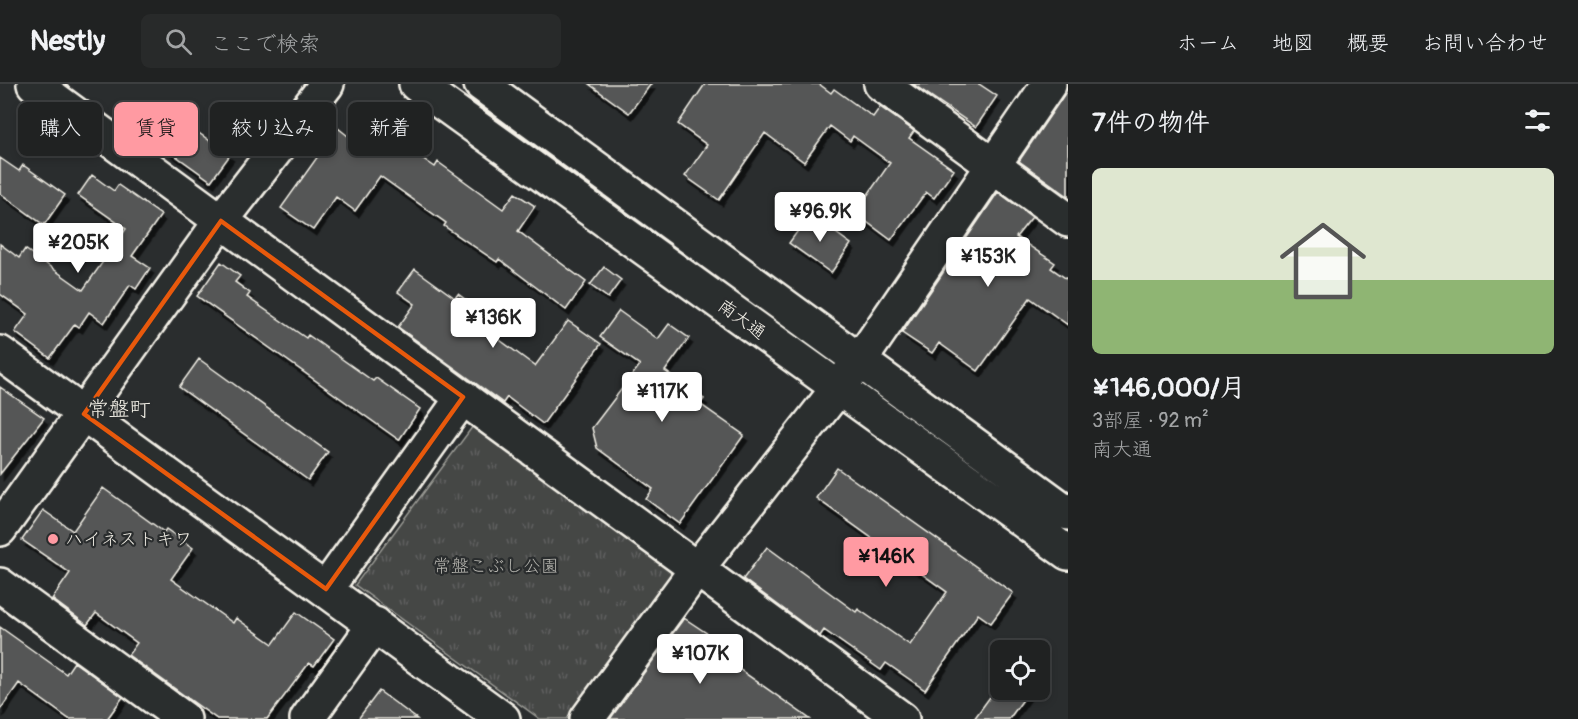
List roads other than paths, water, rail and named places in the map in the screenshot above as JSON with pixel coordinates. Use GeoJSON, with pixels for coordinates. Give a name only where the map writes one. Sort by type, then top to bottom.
{"type":"FeatureCollection","features":[{"type":"Feature","properties":{"kind":"street"},"geometry":{"type":"LineString","coordinates":[[34,84],[902,719]]}},
{"type":"Feature","properties":{"kind":"street"},"geometry":{"type":"LineString","coordinates":[[0,529],[221,221],[327,84]]}},
{"type":"Feature","properties":{"kind":"street","name":"南大通"},"geometry":{"type":"LineString","coordinates":[[416,84],[1068,553]]}},
{"type":"Feature","properties":{"kind":"street","name":"南大通"},"geometry":{"type":"LineString","coordinates":[[481,84],[1068,513]]}},
{"type":"Feature","properties":{"kind":"street"},"geometry":{"type":"LineString","coordinates":[[881,84],[1068,220]]}},
{"type":"Feature","properties":{"kind":"street"},"geometry":{"type":"LineString","coordinates":[[587,719],[696,570],[861,360],[1049,84]]}},
{"type":"Feature","properties":{"kind":"street"},"geometry":{"type":"LineString","coordinates":[[0,353],[503,719]]}},
{"type":"Feature","properties":{"kind":"street"},"geometry":{"type":"LineString","coordinates":[[327,589],[463,397]]}},
{"type":"Feature","properties":{"kind":"street"},"geometry":{"type":"LineString","coordinates":[[0,585],[184,719]]}},
{"type":"Feature","properties":{"kind":"street"},"geometry":{"type":"LineString","coordinates":[[307,719],[375,624]]}},
{"type":"Feature","properties":{"kind":"place","name":"ハイネストキワ"},"geometry":{"type":"Point","coordinates":[53,539]}},
{"type":"Feature","properties":{"kind":"district","name":"常盤町"},"geometry":{"type":"Point","coordinates":[119,409]}},
{"type":"Feature","properties":{"kind":"park label","name":"常盤こぶし公園"},"geometry":{"type":"Point","coordinates":[496,566]}}]}
